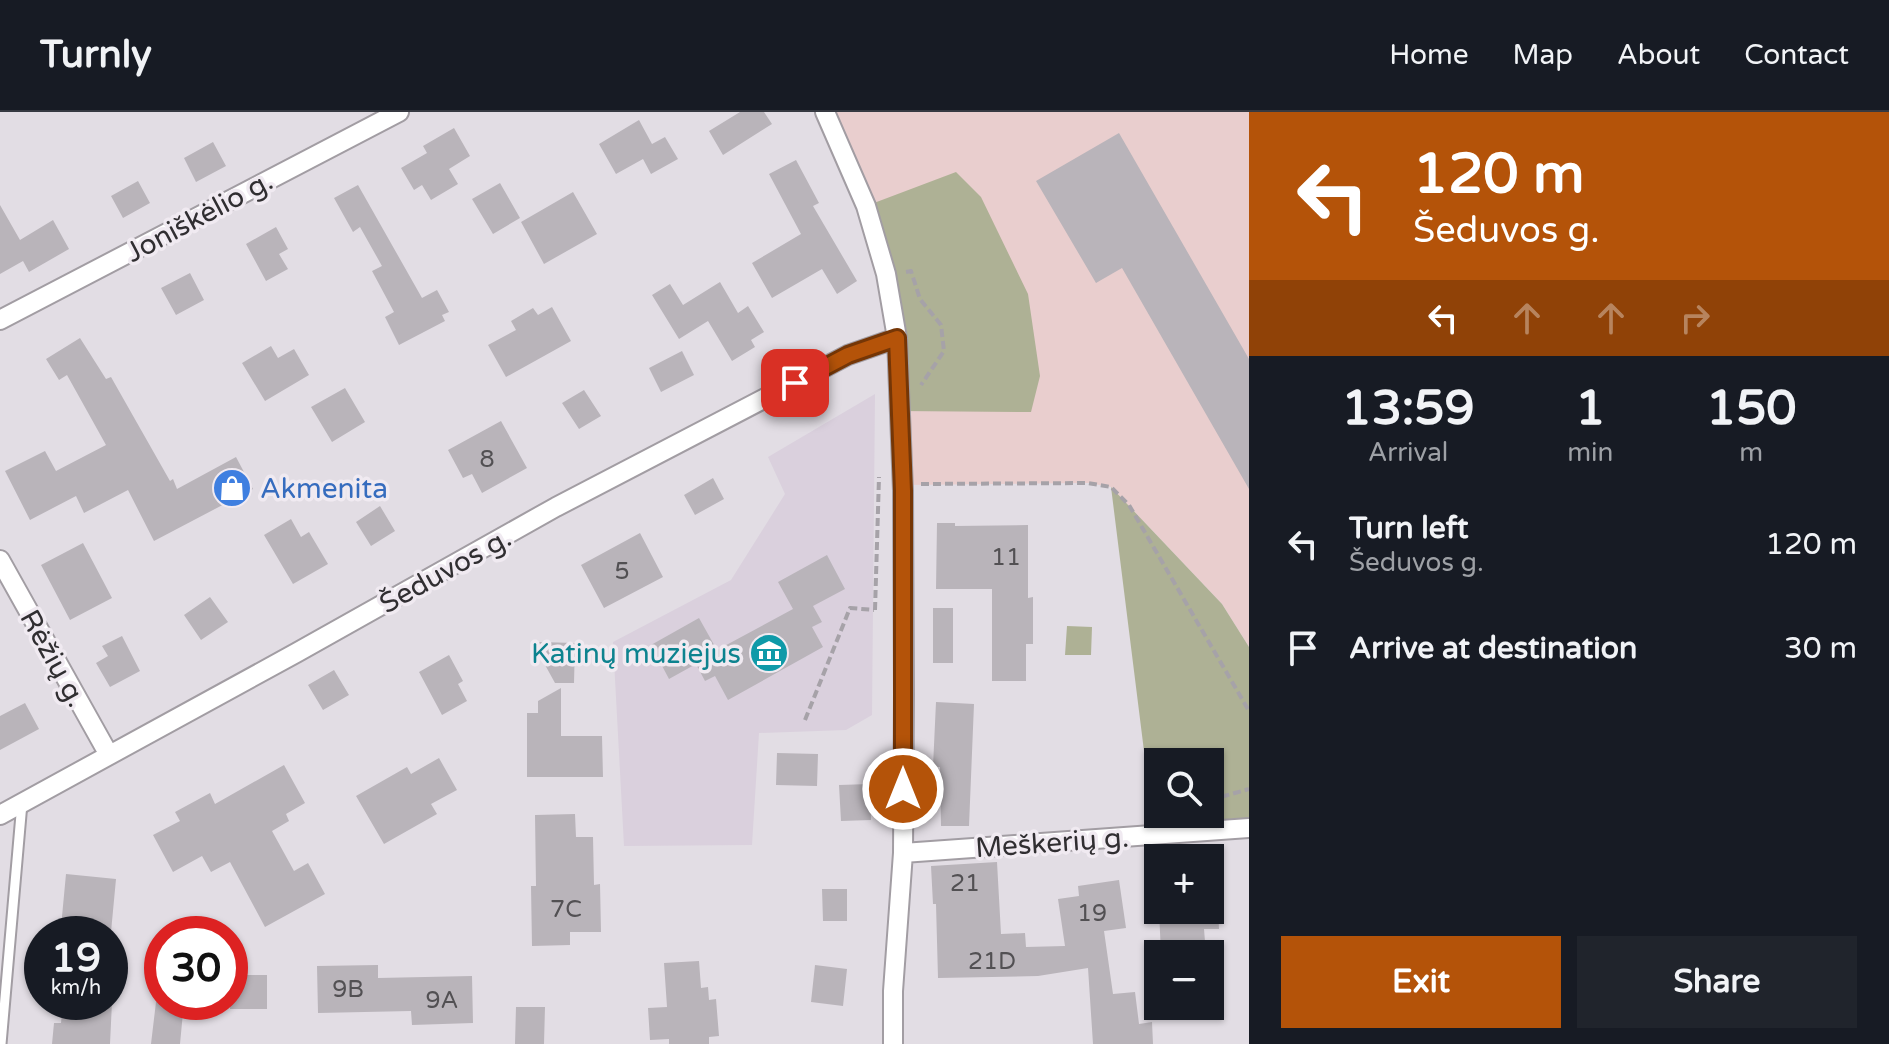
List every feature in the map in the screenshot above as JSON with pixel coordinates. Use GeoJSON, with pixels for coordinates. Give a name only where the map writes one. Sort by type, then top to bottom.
{"type":"FeatureCollection","features":[{"type":"Feature","properties":{"kind":"street","name":"Joniškėlio g."},"geometry":{"type":"LineString","coordinates":[[0,320],[399,112]]}},
{"type":"Feature","properties":{"kind":"street"},"geometry":{"type":"LineString","coordinates":[[825,112],[866,206],[886,274],[897,338],[903,485],[903,853],[893,991],[893,1044]]}},
{"type":"Feature","properties":{"kind":"street","name":"Šeduvos g."},"geometry":{"type":"LineString","coordinates":[[0,815],[556,507],[848,355],[897,338]]}},
{"type":"Feature","properties":{"kind":"street","name":"Rėžių g."},"geometry":{"type":"LineString","coordinates":[[0,560],[109,755]]}},
{"type":"Feature","properties":{"kind":"street","name":"Meškerių g."},"geometry":{"type":"LineString","coordinates":[[903,853],[1249,828]]}},
{"type":"Feature","properties":{"kind":"lane"},"geometry":{"type":"LineString","coordinates":[[1,1044],[22,803]]}},
{"type":"Feature","properties":{"kind":"path"},"geometry":{"type":"LineString","coordinates":[[805,720],[850,608],[875,610],[879,472]]}},
{"type":"Feature","properties":{"kind":"path"},"geometry":{"type":"LineString","coordinates":[[903,485],[1088,483],[1111,487],[1129,505],[1249,711]]}},
{"type":"Feature","properties":{"kind":"path"},"geometry":{"type":"LineString","coordinates":[[1224,796],[1249,789]]}},
{"type":"Feature","properties":{"kind":"shaded area"},"geometry":{"type":"Polygon","coordinates":[[[825,112],[1249,112],[1249,647],[1222,604],[1111,487],[1088,483],[903,485],[886,274],[825,112]]]}},
{"type":"Feature","properties":{"kind":"shaded area"},"geometry":{"type":"Polygon","coordinates":[[[875,394],[872,715],[846,730],[759,733],[752,845],[624,846],[613,642],[731,580],[785,494],[768,457],[875,394]]]}},
{"type":"Feature","properties":{"kind":"green space"},"geometry":{"type":"Polygon","coordinates":[[[956,172],[981,197],[1028,294],[1040,376],[1031,412],[898,411],[897,338],[866,206],[956,172]]]}},
{"type":"Feature","properties":{"kind":"green space"},"geometry":{"type":"Polygon","coordinates":[[[1111,487],[1222,604],[1249,647],[1249,823],[1224,823],[1224,748],[1144,748],[1144,751],[1111,487]]]}},
{"type":"Feature","properties":{"kind":"green space"},"geometry":{"type":"Polygon","coordinates":[[[1067,626],[1092,627],[1091,655],[1065,655],[1067,626]]]}},
{"type":"Feature","properties":{"kind":"building"},"geometry":{"type":"Polygon","coordinates":[[[740,112],[764,112],[772,124],[723,155],[709,131],[740,112]]]}},
{"type":"Feature","properties":{"kind":"building"},"geometry":{"type":"Polygon","coordinates":[[[639,120],[652,144],[665,137],[678,159],[651,174],[643,159],[616,174],[599,144],[639,120]]]}},
{"type":"Feature","properties":{"kind":"building"},"geometry":{"type":"Polygon","coordinates":[[[454,128],[470,156],[449,169],[458,184],[431,200],[422,185],[414,190],[401,168],[427,153],[423,146],[454,128]]]}},
{"type":"Feature","properties":{"kind":"building"},"geometry":{"type":"Polygon","coordinates":[[[1119,133],[1249,359],[1249,489],[1122,268],[1096,283],[1036,181],[1119,133]]]}},
{"type":"Feature","properties":{"kind":"building"},"geometry":{"type":"Polygon","coordinates":[[[213,142],[226,166],[196,182],[184,158],[213,142]]]}},
{"type":"Feature","properties":{"kind":"building"},"geometry":{"type":"Polygon","coordinates":[[[796,160],[819,203],[813,206],[857,281],[837,294],[822,269],[772,298],[752,263],[801,234],[769,174],[796,160]]]}},
{"type":"Feature","properties":{"kind":"building"},"geometry":{"type":"Polygon","coordinates":[[[138,181],[150,203],[123,218],[111,196],[138,181]]]}},
{"type":"Feature","properties":{"kind":"building"},"geometry":{"type":"Polygon","coordinates":[[[500,183],[520,218],[493,234],[472,199],[500,183]]]}},
{"type":"Feature","properties":{"kind":"building"},"geometry":{"type":"Polygon","coordinates":[[[358,185],[422,298],[437,290],[449,312],[442,315],[445,321],[399,345],[385,317],[394,312],[372,271],[382,266],[360,227],[353,232],[334,198],[358,185]]]}},
{"type":"Feature","properties":{"kind":"building"},"geometry":{"type":"Polygon","coordinates":[[[573,192],[597,234],[544,264],[521,222],[573,192]]]}},
{"type":"Feature","properties":{"kind":"building"},"geometry":{"type":"Polygon","coordinates":[[[0,205],[20,240],[53,220],[69,249],[29,272],[23,261],[0,274],[0,205]]]}},
{"type":"Feature","properties":{"kind":"building"},"geometry":{"type":"Polygon","coordinates":[[[276,227],[288,249],[279,254],[288,269],[266,281],[246,244],[276,227]]]}},
{"type":"Feature","properties":{"kind":"building"},"geometry":{"type":"Polygon","coordinates":[[[190,273],[204,300],[176,315],[161,288],[190,273]]]}},
{"type":"Feature","properties":{"kind":"building"},"geometry":{"type":"Polygon","coordinates":[[[720,282],[738,313],[748,306],[764,332],[751,340],[755,347],[732,361],[708,321],[679,339],[652,295],[670,284],[683,305],[720,282]]]}},
{"type":"Feature","properties":{"kind":"building"},"geometry":{"type":"Polygon","coordinates":[[[552,307],[571,341],[506,377],[488,345],[516,330],[511,321],[533,308],[538,315],[552,307]]]}},
{"type":"Feature","properties":{"kind":"building"},"geometry":{"type":"Polygon","coordinates":[[[80,338],[106,379],[111,377],[177,489],[236,457],[253,489],[154,541],[128,490],[84,513],[76,496],[30,520],[5,471],[45,451],[56,471],[106,445],[67,375],[59,380],[46,359],[80,338]]]}},
{"type":"Feature","properties":{"kind":"building"},"geometry":{"type":"Polygon","coordinates":[[[271,346],[278,358],[294,349],[309,375],[265,401],[242,363],[271,346]]]}},
{"type":"Feature","properties":{"kind":"building"},"geometry":{"type":"Polygon","coordinates":[[[682,351],[694,375],[661,392],[649,368],[682,351]]]}},
{"type":"Feature","properties":{"kind":"building"},"geometry":{"type":"Polygon","coordinates":[[[345,388],[365,422],[332,442],[311,407],[345,388]]]}},
{"type":"Feature","properties":{"kind":"building"},"geometry":{"type":"Polygon","coordinates":[[[584,390],[601,416],[579,429],[562,403],[584,390]]]}},
{"type":"Feature","properties":{"kind":"building"},"geometry":{"type":"Polygon","coordinates":[[[501,421],[527,468],[482,493],[472,474],[463,478],[448,450],[501,421]]]}},
{"type":"Feature","properties":{"kind":"building"},"geometry":{"type":"Polygon","coordinates":[[[713,478],[724,499],[695,515],[684,495],[713,478]]]}},
{"type":"Feature","properties":{"kind":"building"},"geometry":{"type":"Polygon","coordinates":[[[380,506],[395,531],[371,546],[356,522],[380,506]]]}},
{"type":"Feature","properties":{"kind":"building"},"geometry":{"type":"Polygon","coordinates":[[[291,519],[301,537],[309,532],[328,564],[293,584],[264,535],[291,519]]]}},
{"type":"Feature","properties":{"kind":"building"},"geometry":{"type":"Polygon","coordinates":[[[937,523],[955,523],[955,526],[1028,525],[1028,598],[1033,597],[1033,644],[1026,644],[1026,681],[992,681],[992,589],[936,589],[937,523]]]}},
{"type":"Feature","properties":{"kind":"building"},"geometry":{"type":"Polygon","coordinates":[[[640,533],[663,577],[604,608],[581,565],[640,533]]]}},
{"type":"Feature","properties":{"kind":"building"},"geometry":{"type":"Polygon","coordinates":[[[83,543],[112,598],[70,620],[41,565],[83,543]]]}},
{"type":"Feature","properties":{"kind":"building"},"geometry":{"type":"Polygon","coordinates":[[[827,555],[845,589],[813,606],[822,622],[812,627],[823,647],[728,700],[715,676],[705,681],[696,664],[669,679],[651,645],[699,618],[717,650],[793,609],[778,582],[827,555]]]}},
{"type":"Feature","properties":{"kind":"building"},"geometry":{"type":"Polygon","coordinates":[[[210,597],[228,622],[201,640],[184,615],[210,597]]]}},
{"type":"Feature","properties":{"kind":"building"},"geometry":{"type":"Polygon","coordinates":[[[933,608],[953,608],[953,663],[933,663],[933,608]]]}},
{"type":"Feature","properties":{"kind":"building"},"geometry":{"type":"Polygon","coordinates":[[[122,636],[140,671],[110,687],[96,663],[108,656],[102,646],[122,636]]]}},
{"type":"Feature","properties":{"kind":"building"},"geometry":{"type":"Polygon","coordinates":[[[539,642],[575,643],[574,683],[555,683],[539,654],[539,642]]]}},
{"type":"Feature","properties":{"kind":"building"},"geometry":{"type":"Polygon","coordinates":[[[449,655],[463,681],[458,684],[467,701],[442,715],[419,672],[449,655]]]}},
{"type":"Feature","properties":{"kind":"building"},"geometry":{"type":"Polygon","coordinates":[[[334,670],[349,695],[323,710],[308,685],[334,670]]]}},
{"type":"Feature","properties":{"kind":"building"},"geometry":{"type":"Polygon","coordinates":[[[561,688],[561,736],[602,736],[603,777],[527,777],[527,713],[538,713],[538,701],[561,688]]]}},
{"type":"Feature","properties":{"kind":"building"},"geometry":{"type":"Polygon","coordinates":[[[936,702],[974,704],[969,826],[941,826],[940,767],[933,767],[936,702]]]}},
{"type":"Feature","properties":{"kind":"building"},"geometry":{"type":"Polygon","coordinates":[[[25,703],[39,729],[0,750],[0,716],[25,703]]]}},
{"type":"Feature","properties":{"kind":"building"},"geometry":{"type":"Polygon","coordinates":[[[777,753],[818,754],[817,786],[776,785],[777,753]]]}},
{"type":"Feature","properties":{"kind":"building"},"geometry":{"type":"Polygon","coordinates":[[[439,758],[457,790],[431,804],[437,814],[384,844],[356,796],[407,767],[411,774],[439,758]]]}},
{"type":"Feature","properties":{"kind":"building"},"geometry":{"type":"Polygon","coordinates":[[[284,765],[305,803],[286,814],[289,821],[272,831],[294,871],[308,863],[325,894],[265,927],[230,862],[211,872],[202,856],[173,872],[153,835],[180,821],[175,812],[210,793],[215,804],[284,765]]]}},
{"type":"Feature","properties":{"kind":"building"},"geometry":{"type":"Polygon","coordinates":[[[870,784],[871,820],[841,821],[839,785],[870,784]]]}},
{"type":"Feature","properties":{"kind":"building"},"geometry":{"type":"Polygon","coordinates":[[[575,814],[576,837],[593,837],[594,885],[600,884],[601,932],[570,932],[570,945],[532,946],[531,886],[536,886],[535,815],[575,814]]]}},
{"type":"Feature","properties":{"kind":"building"},"geometry":{"type":"Polygon","coordinates":[[[997,862],[1001,934],[1025,933],[1026,947],[1065,946],[1058,899],[1079,896],[1078,886],[1119,880],[1126,928],[1104,931],[1113,994],[1135,992],[1139,1024],[1152,1022],[1153,1044],[1093,1044],[1088,968],[1038,976],[938,978],[936,904],[933,904],[931,866],[997,862]]]}},
{"type":"Feature","properties":{"kind":"building"},"geometry":{"type":"Polygon","coordinates":[[[66,874],[116,879],[113,916],[62,916],[66,874]]]}},
{"type":"Feature","properties":{"kind":"building"},"geometry":{"type":"Polygon","coordinates":[[[822,889],[847,889],[847,921],[823,921],[822,889]]]}},
{"type":"Feature","properties":{"kind":"building"},"geometry":{"type":"Polygon","coordinates":[[[1160,924],[1219,924],[1219,929],[1204,929],[1205,940],[1160,940],[1160,924]]]}},
{"type":"Feature","properties":{"kind":"building"},"geometry":{"type":"Polygon","coordinates":[[[699,961],[701,988],[708,987],[709,1000],[716,999],[719,1036],[709,1037],[709,1044],[669,1044],[669,1039],[650,1040],[648,1008],[667,1007],[664,963],[699,961]]]}},
{"type":"Feature","properties":{"kind":"building"},"geometry":{"type":"Polygon","coordinates":[[[378,965],[378,978],[472,976],[473,1023],[412,1025],[411,1011],[318,1013],[317,966],[378,965]]]}},
{"type":"Feature","properties":{"kind":"building"},"geometry":{"type":"Polygon","coordinates":[[[815,965],[847,969],[843,1006],[811,1002],[815,965]]]}},
{"type":"Feature","properties":{"kind":"building"},"geometry":{"type":"Polygon","coordinates":[[[248,975],[267,975],[267,1009],[248,1009],[248,975]]]}},
{"type":"Feature","properties":{"kind":"building"},"geometry":{"type":"Polygon","coordinates":[[[516,1007],[545,1007],[544,1044],[515,1044],[516,1007]]]}},
{"type":"Feature","properties":{"kind":"building"},"geometry":{"type":"Polygon","coordinates":[[[61,1020],[111,1020],[110,1044],[52,1044],[54,1023],[61,1023],[61,1020]]]}},
{"type":"Feature","properties":{"kind":"building"},"geometry":{"type":"Polygon","coordinates":[[[154,1020],[182,1020],[180,1044],[151,1044],[154,1020]]]}},
{"type":"Feature","properties":{"kind":"place","name":"Akmenita"},"geometry":{"type":"Point","coordinates":[232,488]}},
{"type":"Feature","properties":{"kind":"place","name":"Katinų muziejus"},"geometry":{"type":"Point","coordinates":[769,653]}},
{"type":"Feature","properties":{"kind":"route"},"geometry":{"type":"LineString","coordinates":[[795,383],[848,355],[897,338],[903,491],[903,789]]}}]}
